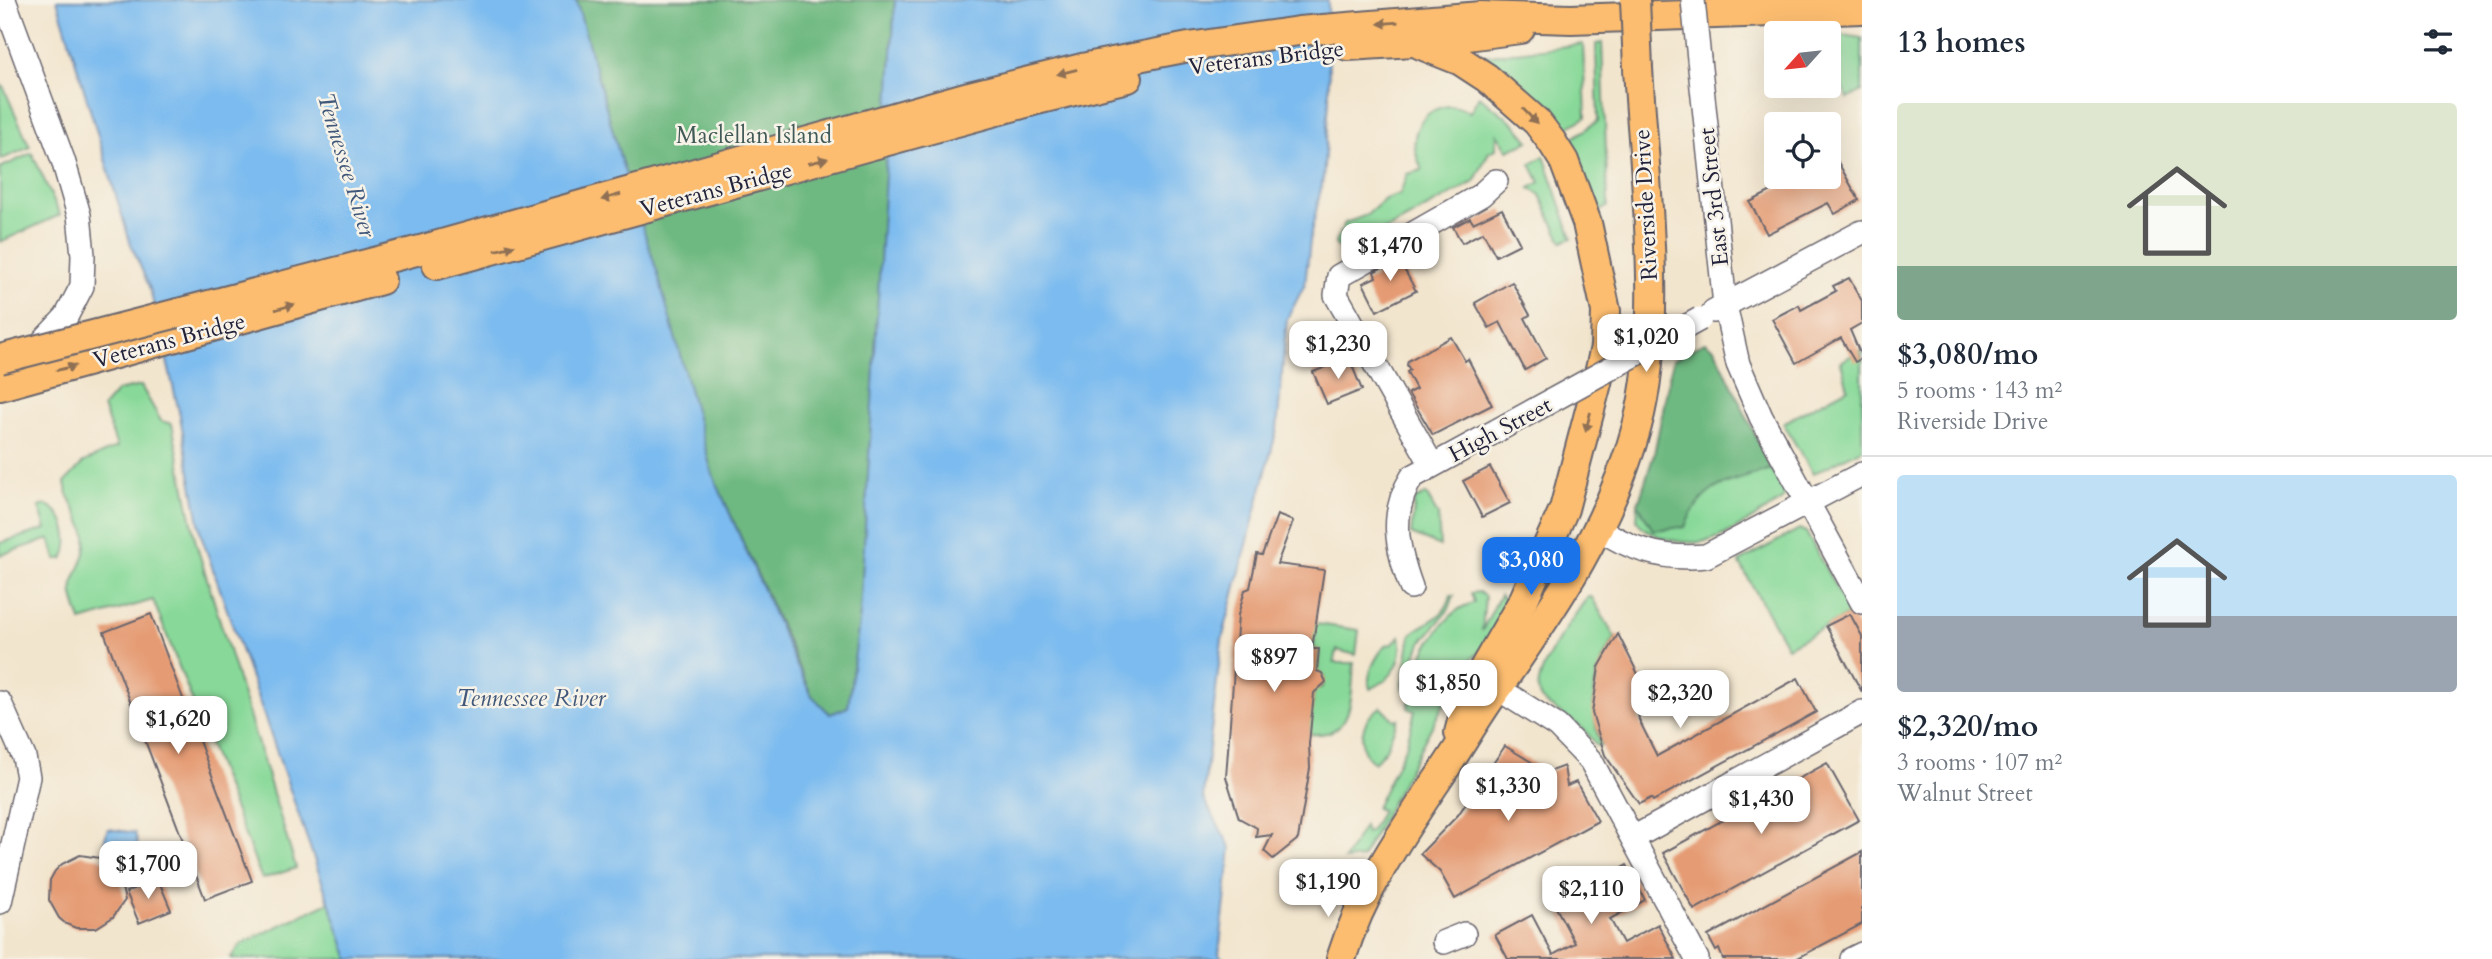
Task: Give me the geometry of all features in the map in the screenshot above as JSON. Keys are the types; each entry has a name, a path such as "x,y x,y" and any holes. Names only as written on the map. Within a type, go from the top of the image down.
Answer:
{"main road":[{"name":"Riverside Drive","path":"1341,959 1364,897 1393,845 1548,615 1600,529 1638,424 1648,366 1650,284 1635,0"},
{"path":"1481,26 1804,6 1862,9"},
{"name":"Veterans Bridge","path":"0,386 1103,83 1244,57 1412,42 1481,26"},
{"name":"Veterans Bridge","path":"0,359 424,249 968,96 1082,68 1189,47 1299,31 1481,26"},
{"path":"1412,42 1442,52 1478,72 1537,122 1564,161 1587,223 1606,311 1605,335 1589,419 1564,509 1546,556 1524,599 1469,694 1453,757"}],"street":[{"path":"0,374 29,356 66,317 82,286 83,255 79,215 62,160 4,0"},
{"name":"East 3rd Street","path":"1693,0 1725,305 1738,364 1761,417 1862,602"},
{"path":"1432,465 1345,314 1336,295 1339,276 1480,195 1496,181"},
{"name":"High Street","path":"1411,587 1398,550 1397,513 1401,494 1412,477 1862,232"},
{"path":"1600,529 1614,539 1647,552 1682,557 1706,555 1862,474"},
{"path":"1497,688 1557,726 1581,749 1599,774 1697,959"},
{"path":"0,703 24,757 27,778 0,902"},
{"path":"1633,838 1862,712"},
{"path":"0,811 23,802"},
{"path":"1852,959 1862,954"}],"green space":[{"name":"Maclellan Island","path":"576,0 895,0 860,615 848,707 830,714 812,696 712,473 657,272 622,164"},
{"path":"1841,35 1862,38 1862,91 1848,99 1841,85"},
{"path":"1602,43 1608,206 1597,213 1566,143 1598,121 1596,44"},
{"path":"1583,44 1586,117 1559,133 1482,59 1483,56"},
{"path":"3,86 30,147 0,160 0,87"},
{"path":"1479,96 1514,123 1529,141 1508,150 1497,134 1496,149 1489,152 1474,182 1344,253 1335,244 1345,223 1367,215 1385,199 1400,194 1407,174 1422,170 1416,154 1415,137 1423,120 1436,109 1444,107 1453,106 1470,112"},
{"path":"32,153 60,215 0,242 0,168"},
{"path":"1544,156 1572,238 1562,242 1540,195 1530,188 1540,182 1531,164"},
{"path":"1705,342 1715,349 1771,469 1719,486 1700,501 1685,527 1653,530 1638,504 1654,454 1673,360"},
{"path":"1862,349 1862,449 1813,474 1783,423 1848,388 1841,362"},
{"path":"141,386 161,421 172,424 196,543 296,868 262,879 153,600 81,621 73,597 72,588 84,556 86,537 65,482 84,462 117,447 103,407 117,391"},
{"path":"1771,469 1785,495 1781,501 1723,536 1705,541 1683,542 1652,533 1637,521 1638,504 1653,530 1693,507 1711,488"},
{"path":"1426,494 1438,515 1440,546 1411,534 1415,499"},
{"path":"46,505 58,514 65,528 67,544 63,559 56,559 50,539 0,555 0,543 46,529 39,507"},
{"path":"1799,529 1806,532 1850,614 1787,647 1739,562"},
{"path":"1479,592 1485,597 1482,631 1500,595 1509,605 1482,649 1464,666 1454,689 1413,690 1417,668 1428,645 1451,616 1474,602 1471,593"},
{"path":"1451,595 1454,595 1449,609 1421,643 1402,690 1411,634 1440,614"},
{"path":"1588,596 1591,596 1615,638 1601,664 1594,690 1594,717 1601,746 1597,746 1578,725 1543,701 1538,692 1539,680 1553,649"},
{"path":"1288,614 1317,624 1359,630 1356,655 1337,650 1334,663 1354,663 1348,712 1343,722 1335,729 1324,733 1309,734 1314,690 1323,687 1325,677 1317,671 1319,650 1312,649 1313,640"},
{"path":"1400,636 1401,653 1396,668 1385,680 1370,689 1369,677 1376,659 1387,644 1391,645"},
{"path":"1447,698 1362,858 1344,860 1364,826 1366,833 1371,830 1382,811 1376,808 1406,746 1415,711 1408,708 1410,699"},
{"path":"1381,707 1394,720 1398,719 1386,749 1374,763 1364,749 1362,734 1369,719"},
{"path":"329,902 349,959 230,959 241,944"}],"water":[{"name":"Tennessee River","path":"57,0 576,0 622,164 657,271 712,473 794,660 812,696 830,714 848,707 860,615 895,0 1328,0 1329,101 1323,180 1311,233 1305,284 1287,319 1277,429 1222,640 1203,798 1231,848 1219,954 1223,959 349,959 201,535 180,416 150,289 130,242"},
{"path":"108,829 135,833 141,858 128,862 122,853 104,842"}],"building":[{"path":"1841,168 1859,200 1835,214 1828,203 1767,234 1750,202 1775,189 1841,189"},
{"path":"1502,209 1520,244 1496,256 1483,232 1462,243 1453,227 1470,218 1473,223"},
{"path":"1409,252 1413,261 1403,267 1416,291 1377,311 1363,283 1376,277 1374,272"},
{"path":"1849,278 1862,301 1862,323 1850,330 1862,358 1855,362 1841,338 1796,363 1772,319 1799,305 1801,310 1836,291 1833,286"},
{"path":"1512,282 1530,315 1525,318 1546,358 1525,370 1500,322 1489,328 1475,303"},
{"path":"1451,337 1465,361 1468,359 1492,405 1433,435 1408,393 1416,389 1407,372 1410,370 1407,365 1408,361"},
{"path":"1349,358 1362,390 1327,404 1313,372"},
{"path":"1490,467 1510,503 1482,517 1463,481"},
{"path":"1277,515 1293,521 1277,564 1324,570 1312,649 1319,649 1317,671 1322,673 1326,682 1314,693 1309,744 1310,768 1298,839 1273,859 1264,851 1272,835 1256,837 1257,828 1239,818 1226,777 1238,615 1245,590 1250,588 1257,554 1262,555"},
{"path":"151,614 252,881 205,899 104,632"},
{"path":"1850,614 1862,636 1862,692 1826,626"},
{"path":"1618,634 1642,682 1637,705 1639,720 1657,756 1798,678 1816,712 1653,801 1651,798 1639,804 1605,755 1592,713 1599,667"},
{"path":"1505,746 1548,772 1564,766 1567,786 1576,782 1598,821 1455,899 1440,872 1420,854 1458,815"},
{"path":"1827,763 1859,820 1694,910 1663,853"},
{"path":"1862,852 1862,924 1796,959 1723,959 1719,949 1716,951 1708,936"},
{"path":"80,855 100,858 108,863 120,880 125,900 113,917 96,928 76,928 66,924 59,918 49,900 50,880 55,871 62,864"},
{"path":"1627,865 1645,900 1610,919 1623,943 1658,924 1676,959 1508,959 1495,935 1532,915 1553,955 1575,943 1554,904"},
{"path":"158,879 171,910 139,923 126,892"}]}
